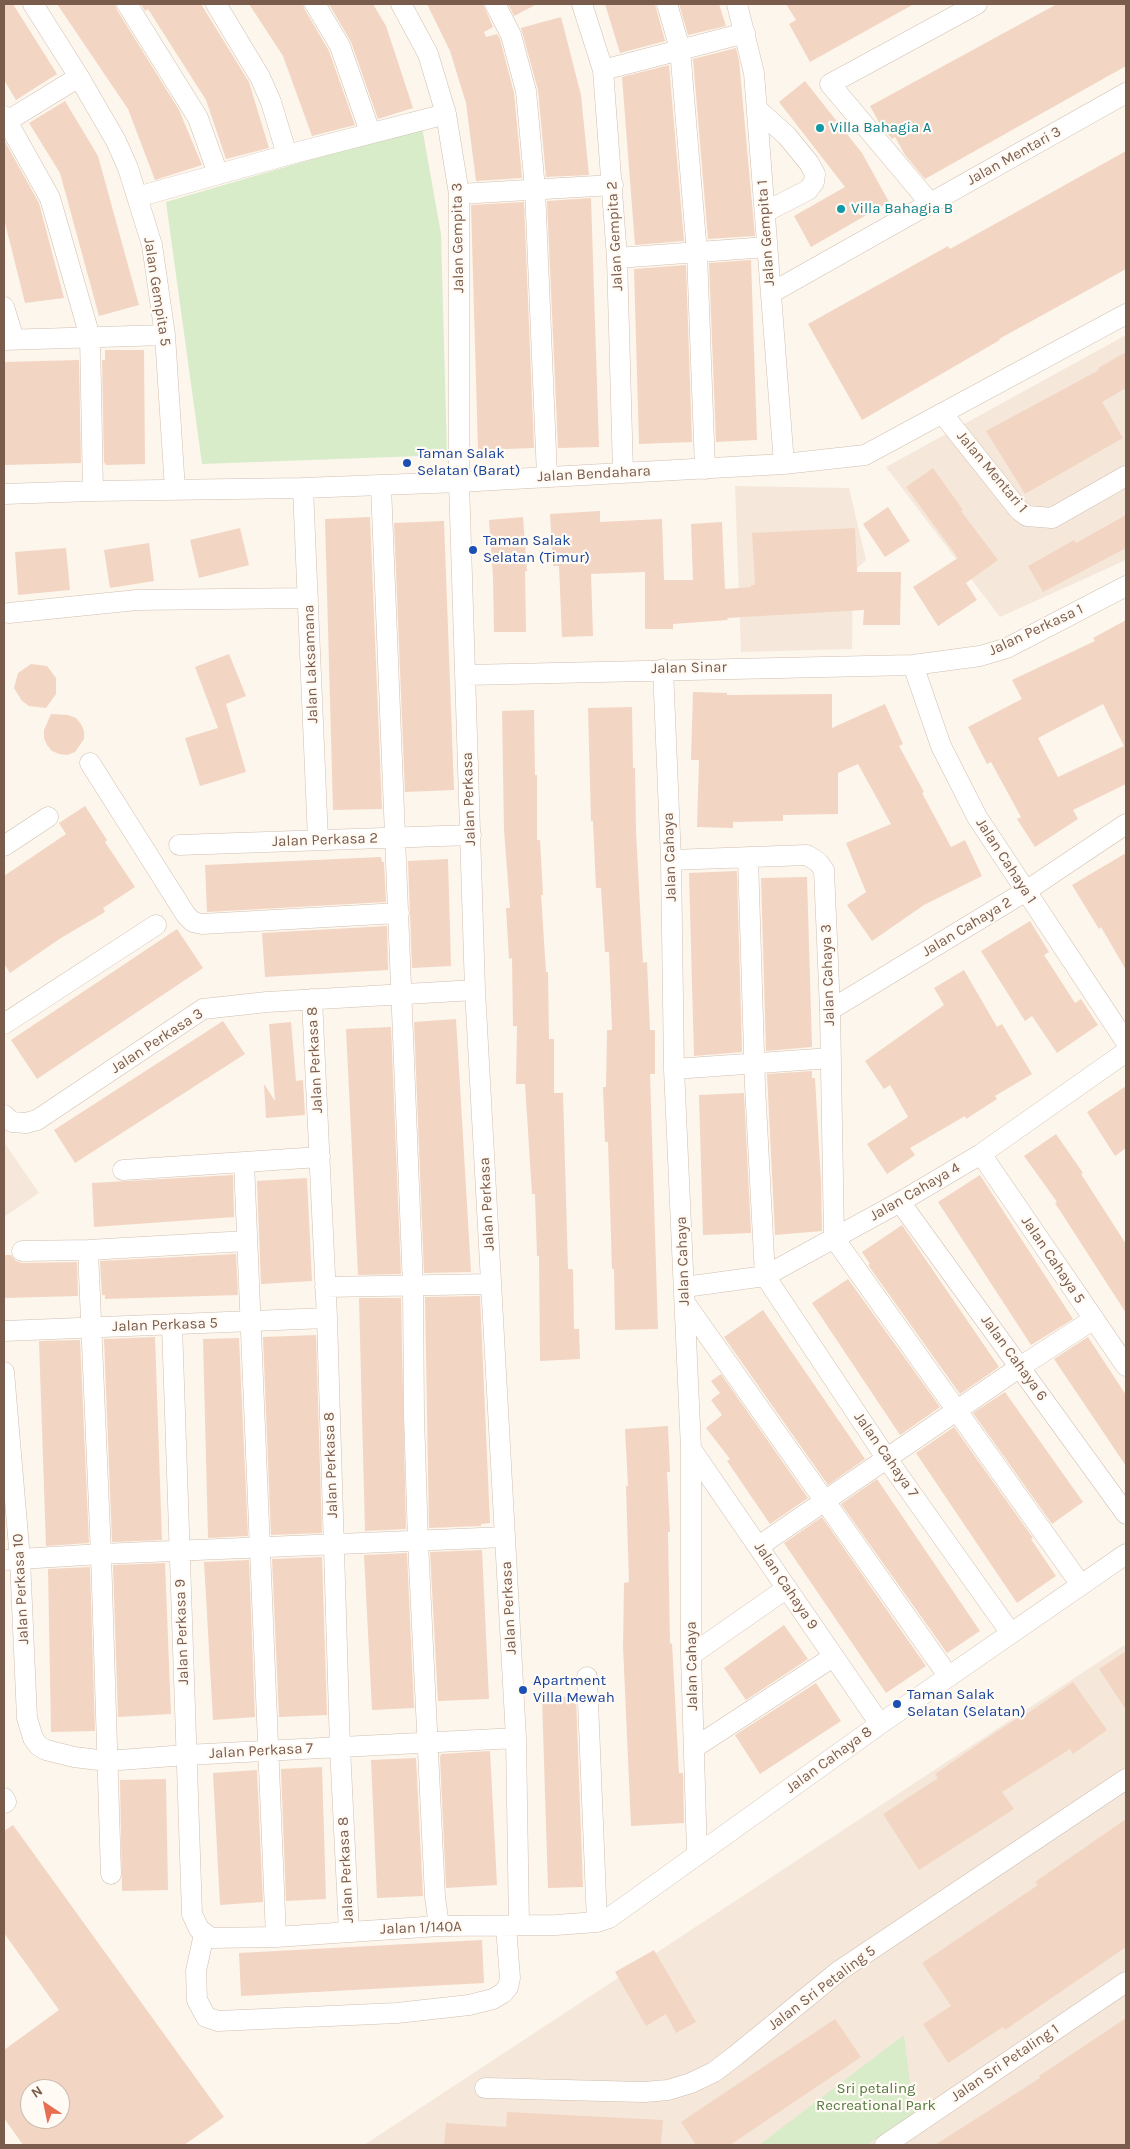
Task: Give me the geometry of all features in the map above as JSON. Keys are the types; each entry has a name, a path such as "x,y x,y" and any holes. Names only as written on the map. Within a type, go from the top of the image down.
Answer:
{"street":[{"name":"Jalan Gempita 5","path":"33,4 116,140 128,168 152,245 165,335 175,490"},
{"path":"127,4 198,118 218,174"},
{"path":"216,4 260,76 271,102 287,155"},
{"path":"315,4 340,46 370,132"},
{"name":"Jalan Gempita 3","path":"402,4 428,54 446,114 460,194 458,482"},
{"path":"495,4 511,35 526,91 535,190 547,476"},
{"name":"Jalan Gempita 2","path":"582,4 603,70 617,258 623,472"},
{"path":"668,4 680,49 697,253 705,469"},
{"name":"Jalan Gempita 1","path":"737,4 754,73 784,464"},
{"path":"930,203 830,84 977,4"},
{"path":"603,70 745,33"},
{"path":"79,77 5,120 50,198 90,337 93,491"},
{"name":"Jalan Mentari 3","path":"771,293 1126,93"},
{"path":"757,110 787,136 809,163 815,174 814,182 808,190 764,212"},
{"path":"137,197 370,132 446,114"},
{"path":"460,194 613,185"},
{"path":"617,258 767,246"},
{"path":"4,307 9,339 165,335"},
{"name":"Jalan Bendahara","path":"4,494 382,486 784,464 865,455 1126,314"},
{"name":"Jalan Mentari 1","path":"942,413 1019,510 1027,516 1052,518 1126,476"},
{"name":"Jalan Perkasa","path":"204,1934 196,1971 197,2000 206,2017 218,2022 397,2013 469,2005 493,1999 503,1993 508,1987 510,1978 513,1926 516,1738 475,990 466,675 458,482"},
{"path":"382,486 413,1286 414,1416 418,1542 435,1897 439,1926"},
{"name":"Jalan Laksamana","path":"303,488 318,840"},
{"name":"Jalan Perkasa 1","path":"912,665 980,656 1007,648 1126,586"},
{"path":"9,614 137,600 308,598"},
{"name":"Jalan Sinar","path":"466,675 663,669 912,665"},
{"name":"Jalan Cahaya 1","path":"912,665 941,746 977,817 1126,1042"},
{"name":"Jalan Cahaya","path":"663,669 671,860 674,1069 691,1449 691,1655 698,1854"},
{"path":"90,763 186,915 193,922 202,924 399,913"},
{"path":"4,846 48,817"},
{"name":"Jalan Cahaya 2","path":"830,1010 1026,891 1126,824"},
{"name":"Jalan Perkasa 2","path":"179,845 471,834"},
{"name":"Jalan Cahaya 3","path":"671,860 807,855 818,862 824,870 830,1010 834,1238"},
{"path":"748,857 765,1276"},
{"path":"4,1024 156,925"},
{"name":"Jalan Perkasa 3","path":"4,1115 12,1122 26,1123 37,1120 203,1009 312,999 475,990"},
{"name":"Jalan Perkasa 8","path":"312,999 325,1287 340,1748 349,1931"},
{"name":"Jalan Cahaya 4","path":"685,1295 765,1276 900,1202 980,1154 1126,1052"},
{"path":"674,1069 831,1058"},
{"name":"Jalan Cahaya 5","path":"980,1154 1126,1366"},
{"path":"123,1170 320,1157"},
{"path":"244,1162 276,1937"},
{"name":"Jalan Cahaya 6","path":"900,1202 1126,1514"},
{"path":"834,1238 1081,1585"},
{"path":"22,1251 88,1250 247,1241"},
{"path":"88,1250 112,1874"},
{"name":"Jalan Cahaya 7","path":"765,1276 887,1459 1010,1632"},
{"path":"325,1287 491,1284"},
{"path":"685,1295 825,1501 949,1677"},
{"name":"Jalan Perkasa 5","path":"4,1331 326,1318"},
{"path":"759,1546 1020,1367 1094,1319"},
{"name":"Jalan Perkasa 9","path":"172,1325 192,1914 195,1923 204,1934"},
{"name":"Jalan Perkasa 10","path":"4,1372 12,1560 28,1718"},
{"name":"Jalan Cahaya 9","path":"691,1449 880,1724"},
{"path":"12,1560 333,1543 418,1542 505,1537"},
{"name":"Jalan Cahaya 8","path":"513,1926 596,1922 609,1918 1010,1632 1126,1554"},
{"path":"691,1655 787,1588"},
{"path":"694,1748 833,1657"},
{"path":"587,1677 596,1922"},
{"name":"Jalan Perkasa 7","path":"28,1718 33,1738 39,1746 46,1750 74,1757 107,1761 186,1755 516,1738"},
{"name":"Jalan Sri Petaling 5","path":"485,2088 644,2092 668,2090 692,2084 714,2072 839,1971 1126,1779"},
{"path":"4,1798 6,1802 4,1803"},
{"name":"Jalan 1/140A","path":"204,1934 211,1938 219,1939 439,1926 513,1926"},
{"name":"Jalan Sri Petaling 1","path":"885,2145 1126,1982"}],"shaded area":[{"path":"1126,335 1126,560 1000,617 886,467"},
{"path":"735,486 849,488 866,560 853,572 852,649 741,652"},
{"path":"4,1142 39,1193 4,1217"},
{"path":"1126,1644 1126,2145 364,2145"}],"green space":[{"path":"422,127 441,234 447,455 202,464 166,202"},
{"name":"Sri petaling Recreational Park","path":"904,2035 914,2113 867,2145 759,2145"}],"building":[{"path":"4,4 13,4 57,74 16,100 4,80"},
{"path":"57,4 115,4 179,110 202,165 155,180 128,109"},
{"path":"141,4 201,4 249,82 269,148 226,159 206,100 148,9 145,11"},
{"path":"249,4 303,4 329,51 355,125 312,136 283,56"},
{"path":"329,4 373,4 386,26 413,108 378,119 351,42"},
{"path":"427,4 483,4 493,27 484,32 486,37 497,34 500,39 514,93 522,178 476,181 466,103 450,51"},
{"path":"508,4 537,4 514,16"},
{"path":"605,4 655,4 665,41 620,53"},
{"path":"679,4 719,4 726,26 688,35"},
{"path":"786,4 914,4 810,62 789,24 796,20"},
{"path":"1057,4 1126,4 1126,66 925,179 905,155 895,137 892,139 881,126 870,106"},
{"path":"561,17 581,95 589,175 546,177 538,90 521,28"},
{"path":"736,48 739,60 755,236 708,239 693,59"},
{"path":"669,65 684,241 635,245 622,77"},
{"path":"805,81 862,153 889,202 811,247 794,216 845,187 779,102"},
{"path":"65,101 98,156 139,305 99,316 60,173 29,123"},
{"path":"4,140 39,203 64,298 25,303 4,219"},
{"path":"1126,151 1126,269 999,339 862,420 808,324 948,246 950,249"},
{"path":"591,198 599,447 558,448 547,201"},
{"path":"524,202 534,448 478,450 471,205"},
{"path":"751,260 757,440 716,442 709,263"},
{"path":"686,265 692,442 639,444 634,269"},
{"path":"105,350 144,350 145,464 106,465 104,462 102,360 105,360"},
{"path":"1126,352 1126,388 1102,402 1123,438 1025,494 986,431 1099,370 1098,368"},
{"path":"79,360 81,463 4,465 4,362"},
{"path":"933,468 963,510 961,511 998,560 966,583 977,600 938,626 913,587 958,558 906,487"},
{"path":"888,507 910,541 885,557 863,524"},
{"path":"600,511 600,522 662,519 664,580 693,580 691,524 722,522 725,589 755,585 752,533 855,528 857,572 901,572 900,625 863,625 864,610 727,618 728,620 673,624 673,629 645,629 645,572 591,574 593,636 562,637 559,566 553,566 550,514"},
{"path":"1126,515 1126,548 1043,592 1028,566 1074,540 1076,543"},
{"path":"370,517 382,809 333,810 325,519"},
{"path":"523,517 527,571 525,571 526,632 494,632 489,520"},
{"path":"444,521 454,790 405,792 394,523"},
{"path":"240,528 249,565 199,578 190,540"},
{"path":"149,543 154,581 110,588 104,550"},
{"path":"66,548 70,590 18,595 15,552"},
{"path":"1126,620 1126,784 1073,810 1078,819 1035,847 1017,819 1021,817 991,762 987,764 968,727 1022,699 1012,680 1095,641 1093,638","holes":["1103,704 1124,746 1058,777 1038,738"]},
{"path":"229,654 246,696 226,704 246,772 200,786 185,738 218,728 195,667"},
{"path":"31,664 47,666 56,678 56,694 46,708 29,706 22,701 14,688 18,673"},
{"path":"693,692 727,693 727,695 832,694 832,728 885,704 903,744 899,746 951,847 965,840 982,876 924,905 872,941 847,905 866,892 846,843 891,824 858,764 838,773 838,814 783,815 783,821 733,822 733,828 697,827 699,760 691,760"},
{"path":"632,707 633,768 635,768 636,832 643,963 647,962 650,1030 655,1030 655,1074 650,1074 658,1329 615,1330 608,1142 605,1142 603,1087 606,1087 607,1030 612,1030 609,952 605,952 601,888 596,888 593,821 591,821 588,708"},
{"path":"534,710 537,840 540,840 543,895 541,895 546,972 548,972 549,1039 554,1039 554,1093 563,1093 568,1269 573,1269 574,1329 579,1329 580,1359 540,1361 539,1256 537,1256 535,1194 532,1194 525,1084 516,1084 517,1026 513,1026 512,958 509,959 506,908 510,908 504,830 502,711"},
{"path":"51,714 68,715 76,718 81,724 84,731 84,739 75,752 67,755 59,754 52,751 47,745 44,738 44,730"},
{"path":"85,806 107,840 105,842 135,887 103,908 105,912 61,938 10,973 4,964 4,876 66,834 59,823"},
{"path":"1126,853 1126,970 1101,927 1099,929 1072,885"},
{"path":"381,857 382,862 384,862 386,902 207,912 205,865"},
{"path":"448,859 451,966 412,968 408,861"},
{"path":"737,871 742,1052 694,1056 689,873"},
{"path":"807,877 812,1047 766,1051 761,878"},
{"path":"1030,921 1049,952 1044,955 1075,1003 1081,999 1098,1025 1057,1053 1032,1016 1025,1021 981,951"},
{"path":"387,926 388,970 265,977 262,933"},
{"path":"177,929 203,968 37,1079 11,1040"},
{"path":"964,970 997,1027 1002,1024 1032,1074 995,1096 997,1099 966,1119 965,1116 910,1148 915,1155 887,1174 867,1144 908,1117 890,1085 884,1089 865,1061 944,1005 934,988"},
{"path":"456,1019 471,1272 424,1273 414,1022"},
{"path":"223,1021 245,1054 75,1163 54,1130"},
{"path":"291,1022 296,1081 303,1080 305,1115 266,1118 264,1084 275,1101 269,1024"},
{"path":"391,1027 401,1274 358,1275 346,1029"},
{"path":"812,1071 812,1078 815,1078 822,1231 775,1235 767,1074"},
{"path":"1126,1086 1126,1148 1115,1156 1087,1112"},
{"path":"744,1093 751,1233 703,1235 699,1095"},
{"path":"1056,1134 1083,1173 1081,1174 1126,1244 1126,1313 1055,1203 1057,1202 1024,1156"},
{"path":"233,1175 234,1217 94,1227 92,1183"},
{"path":"980,1175 1073,1319 1031,1345 938,1202"},
{"path":"307,1178 312,1281 261,1284 257,1181"},
{"path":"902,1225 999,1367 960,1394 868,1265 870,1264 862,1252"},
{"path":"236,1254 238,1295 105,1299 105,1295 102,1295 100,1261"},
{"path":"4,1255 11,1255 16,1261 22,1263 77,1262 78,1296 4,1298"},
{"path":"848,1279 940,1407 900,1435 812,1303"},
{"path":"480,1296 490,1523 481,1524 481,1526 429,1528 425,1297"},
{"path":"359,1298 401,1298 406,1529 365,1531"},
{"path":"763,1310 865,1459 828,1485 724,1337"},
{"path":"316,1335 322,1533 271,1535 263,1337"},
{"path":"155,1337 162,1540 112,1542 104,1339"},
{"path":"1088,1337 1126,1395 1126,1466 1054,1359"},
{"path":"239,1338 248,1536 208,1538 203,1339"},
{"path":"80,1340 89,1543 46,1546 39,1341"},
{"path":"721,1374 808,1498 770,1524 727,1461 730,1459 706,1428 722,1415 711,1400 720,1393 711,1381"},
{"path":"1005,1392 1083,1502 1052,1524 973,1413"},
{"path":"668,1426 670,1472 667,1472 670,1532 668,1532 670,1644 672,1643 679,1773 683,1773 684,1823 631,1826 623,1646 624,1583 629,1582 626,1486 628,1486 625,1429"},
{"path":"954,1427 1033,1538 1031,1539 1056,1576 1017,1603 916,1453"},
{"path":"877,1479 980,1631 947,1653 841,1504"},
{"path":"822,1517 926,1666 886,1693 784,1543"},
{"path":"482,1550 489,1699 438,1701 430,1552"},
{"path":"407,1553 414,1708 372,1710 364,1555"},
{"path":"322,1557 327,1715 279,1717 272,1559"},
{"path":"249,1560 255,1717 213,1720 204,1562"},
{"path":"165,1563 171,1714 118,1717 113,1565"},
{"path":"90,1567 95,1731 51,1732 48,1569"},
{"path":"784,1625 808,1659 746,1700 724,1668"},
{"path":"1126,1651 1126,1710 1099,1669"},
{"path":"1073,1682 1107,1730 1073,1754 1070,1749 1002,1792 1014,1809 919,1870 883,1814 938,1778 935,1774"},
{"path":"816,1683 841,1721 760,1774 735,1735"},
{"path":"576,1696 583,1887 548,1888 542,1698"},
{"path":"490,1751 497,1885 446,1888 440,1757 441,1754"},
{"path":"416,1758 423,1896 377,1898 371,1760"},
{"path":"322,1767 326,1899 286,1901 281,1769"},
{"path":"257,1770 263,1902 220,1905 213,1773"},
{"path":"166,1779 168,1890 122,1891 120,1780"},
{"path":"1126,1819 1126,1947 1005,2030 1003,2027 948,2063 923,2024 951,2006 922,1963 1038,1885 1035,1882"},
{"path":"13,1825 224,2117 184,2145 23,2145 4,2118 4,2050 59,2010 4,1933 4,1831"},
{"path":"482,1940 484,1983 241,1996 239,1953"},
{"path":"654,1950 696,2022 676,2033 666,2014 646,2026 615,1972"},
{"path":"1126,2018 1126,2145 935,2145 1040,2078 1039,2076"},
{"path":"835,2019 861,2057 730,2145 696,2145 681,2122"},
{"path":"507,2112 663,2120 661,2145 444,2145 446,2123 506,2127"}],"place":[{"name":"Villa Bahagia A","path":"820,128"},
{"name":"Villa Bahagia B","path":"841,209"},
{"name":"Taman Salak Selatan (Barat)","path":"407,463"},
{"name":"Taman Salak Selatan (Timur)","path":"473,550"},
{"name":"Apartment Villa Mewah","path":"523,1690"},
{"name":"Taman Salak Selatan (Selatan)","path":"897,1704"}]}
